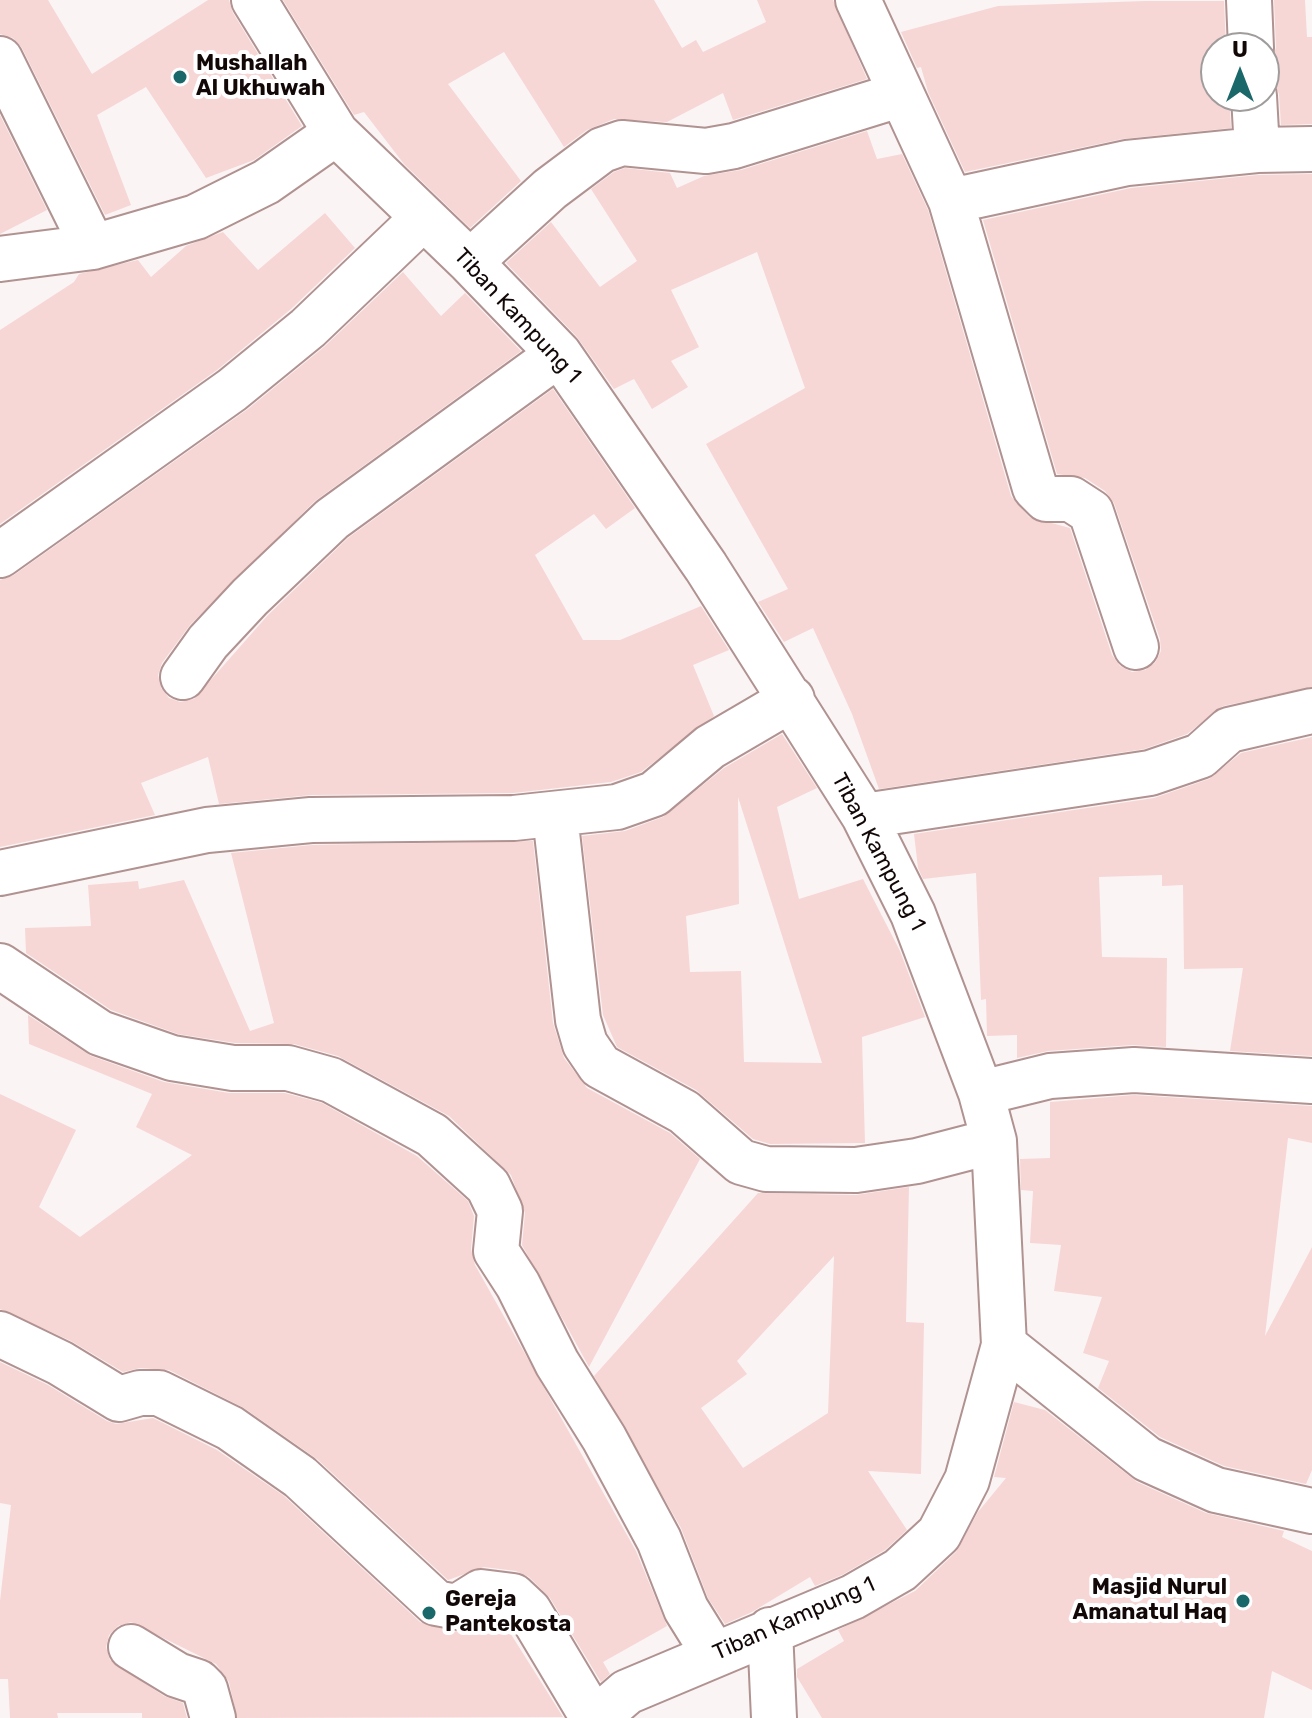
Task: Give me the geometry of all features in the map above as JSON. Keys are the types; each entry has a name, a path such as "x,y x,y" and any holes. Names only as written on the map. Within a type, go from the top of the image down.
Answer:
{"street":[{"name":"Tiban Kampung 1","path":"254,0 336,133 470,262 559,354 706,567 792,699 864,816 913,914 981,1093 994,1141 1004,1345 967,1480 939,1534 889,1577 853,1597 627,1692 595,1718"},
{"path":"858,0 899,95 951,201 1035,488 1046,499 1071,499 1091,512 1136,647"},
{"path":"1249,0 1250,32"},
{"path":"0,59 93,247"},
{"path":"470,262 550,189 602,150 622,143 706,151 734,146 899,95"},
{"path":"1255,112 1257,150"},
{"path":"0,259 93,247 196,217 266,182 336,133"},
{"path":"951,201 1127,163 1257,150 1312,149"},
{"path":"0,555 232,390 308,328 422,219"},
{"path":"183,677 208,642 250,597 332,519 559,354"},
{"path":"0,873 207,830 311,820 555,815 617,807 654,794 710,747 792,699"},
{"path":"864,816 1150,773 1200,756 1229,730 1312,711"},
{"path":"555,815 578,1020 585,1044 600,1066 684,1112 741,1162 766,1169 856,1170 917,1161 994,1141"},
{"path":"0,966 100,1033 172,1058 233,1068 288,1068 331,1080 432,1135 480,1177 495,1197 500,1211 496,1251 518,1285 557,1363 611,1450 659,1540 686,1609 714,1654"},
{"path":"981,1093 1050,1076 1134,1070 1312,1081"},
{"path":"0,1334 60,1363 119,1399 140,1393 159,1393 230,1428 300,1477 436,1603 457,1607 481,1592 513,1596 529,1611 595,1718"},
{"path":"1004,1345 1147,1459 1216,1490 1312,1511"},
{"path":"770,1630 774,1718"},
{"path":"131,1647 177,1675 198,1682 205,1689 213,1718"}],"building":[{"path":"0,0 48,0 92,74 208,0 229,0 233,13 302,126 254,160 206,178 146,87 97,115 131,205 105,215 22,48 13,38 0,34"},
{"path":"283,0 654,0 682,48 696,40 703,52 766,22 757,0 833,0 867,79 733,120 723,93 667,122 614,119 587,130 564,147 504,52 448,84 521,181 470,228 404,164 364,112 354,115"},
{"path":"1274,0 1305,0 1307,37 1312,37 1312,124 1281,125 1280,32 1275,32"},
{"path":"1224,1 1225,32 1200,32 1200,112 1230,112 1231,128 1122,139 965,172 928,92 921,67 917,68 901,32 998,6"},
{"path":"0,115 47,210 0,234"},
{"path":"867,131 877,159 902,154 928,210 1011,496 1029,517 1070,528 1112,655 1120,666 1132,672 1145,670 1155,663 1161,651 1160,639 1114,503 1105,491 1085,478 1057,474 983,220 1131,188 1258,175 1312,174 1312,687 1223,706 1187,734 1144,749 879,789 852,714 813,628 784,642 758,602 788,589 706,444 805,388 757,252 671,290 699,347 671,361 688,387 652,409 634,379 614,389 577,337 506,263 551,222 600,287 637,261 591,189 614,172 625,168 670,173 677,188 704,176 741,170"},
{"path":"325,213 355,248 291,309 217,370 0,524 0,330 74,282 79,274 138,260 151,277 186,246 223,232 258,270"},
{"path":"403,272 441,316 465,293 521,351 315,501 190,625 162,663 158,675 161,688 169,698 180,702 194,699 268,615 348,538 553,389 635,508 606,529 594,514 535,555 583,640 620,640 701,606 729,650 693,665 714,716 641,772 611,782 513,793 311,795 219,804 208,757 141,783 155,815 0,847 0,580 14,575 248,409 324,347"},
{"path":"782,734 817,788 777,807 799,899 863,879 900,951 925,1017 862,1037 865,1143 770,1144 753,1139 696,1090 617,1047 603,1015 582,836 625,831 663,817 724,768","holes":["738,797 822,1063 744,1062 741,971 690,972 686,916 739,904"]},
{"path":"1312,737 1312,1056 1230,1051 1243,968 1184,969 1183,885 1162,886 1162,875 1099,877 1102,957 1167,958 1166,1047 1132,1045 1048,1051 1017,1058 1017,1035 987,1036 986,999 981,1000 976,873 923,879 918,868 914,834 1154,798 1209,779 1241,753"},
{"path":"533,841 553,1023 564,1058 587,1088 670,1133 700,1159 589,1367 522,1245 525,1213 511,1175 449,1116 338,1056 294,1044 235,1043 178,1034 111,1010 26,953 25,928 91,926 88,885 138,881 139,889 184,880 250,1031 274,1023 231,853 312,845"},
{"path":"28,1015 91,1056 164,1082 229,1093 285,1093 322,1103 417,1156 468,1201 474,1216 471,1249 475,1265 636,1551 667,1626 603,1662 610,1674 601,1682 550,1598 529,1577 516,1571 484,1567 448,1580 317,1459 244,1408 169,1370 140,1368 123,1372 71,1341 0,1309 0,1094 76,1130 39,1207 80,1237 192,1155 136,1127 152,1094 29,1044"},
{"path":"1134,1095 1312,1106 1312,1143 1288,1138 1265,1336 1312,1247 1312,1470 1306,1484 1224,1466 1160,1437 1098,1388 1109,1361 1083,1353 1102,1297 1054,1291 1061,1245 1030,1243 1033,1191 1021,1190 1020,1159 1050,1158 1050,1102"},
{"path":"909,1187 906,1322 924,1323 921,1474 868,1471 907,1530 885,1550 842,1575 815,1586 810,1577 752,1612 725,1624 708,1598 681,1528 594,1376 758,1193 856,1195","holes":["834,1256 828,1413 743,1468 701,1408 747,1374 737,1361"]},
{"path":"0,1362 48,1385 107,1421 116,1424 153,1418 217,1450 284,1496 420,1622 453,1632 470,1628 487,1618 502,1620 563,1717 237,1718 229,1682 216,1664 131,1622 118,1626 109,1635 106,1647 110,1660 164,1696 183,1703 187,1718 142,1718 142,1713 57,1713 58,1718 10,1718 8,1679 0,1679 0,1601 11,1505 0,1503"},
{"path":"1014,1402 1045,1410 1137,1482 1206,1513 1284,1531 1282,1537 1312,1551 1312,1690 1272,1671 1264,1718 822,1718 797,1677 797,1669 844,1641 838,1630 915,1591 956,1552 978,1512 1006,1478 994,1477"}],"place":[{"name":"Mushallah Al Ukhuwah","path":"180,77"},
{"name":"Masjid Nurul Amanatul Haq","path":"1243,1601"},
{"name":"Gereja Pantekosta","path":"429,1613"}]}
